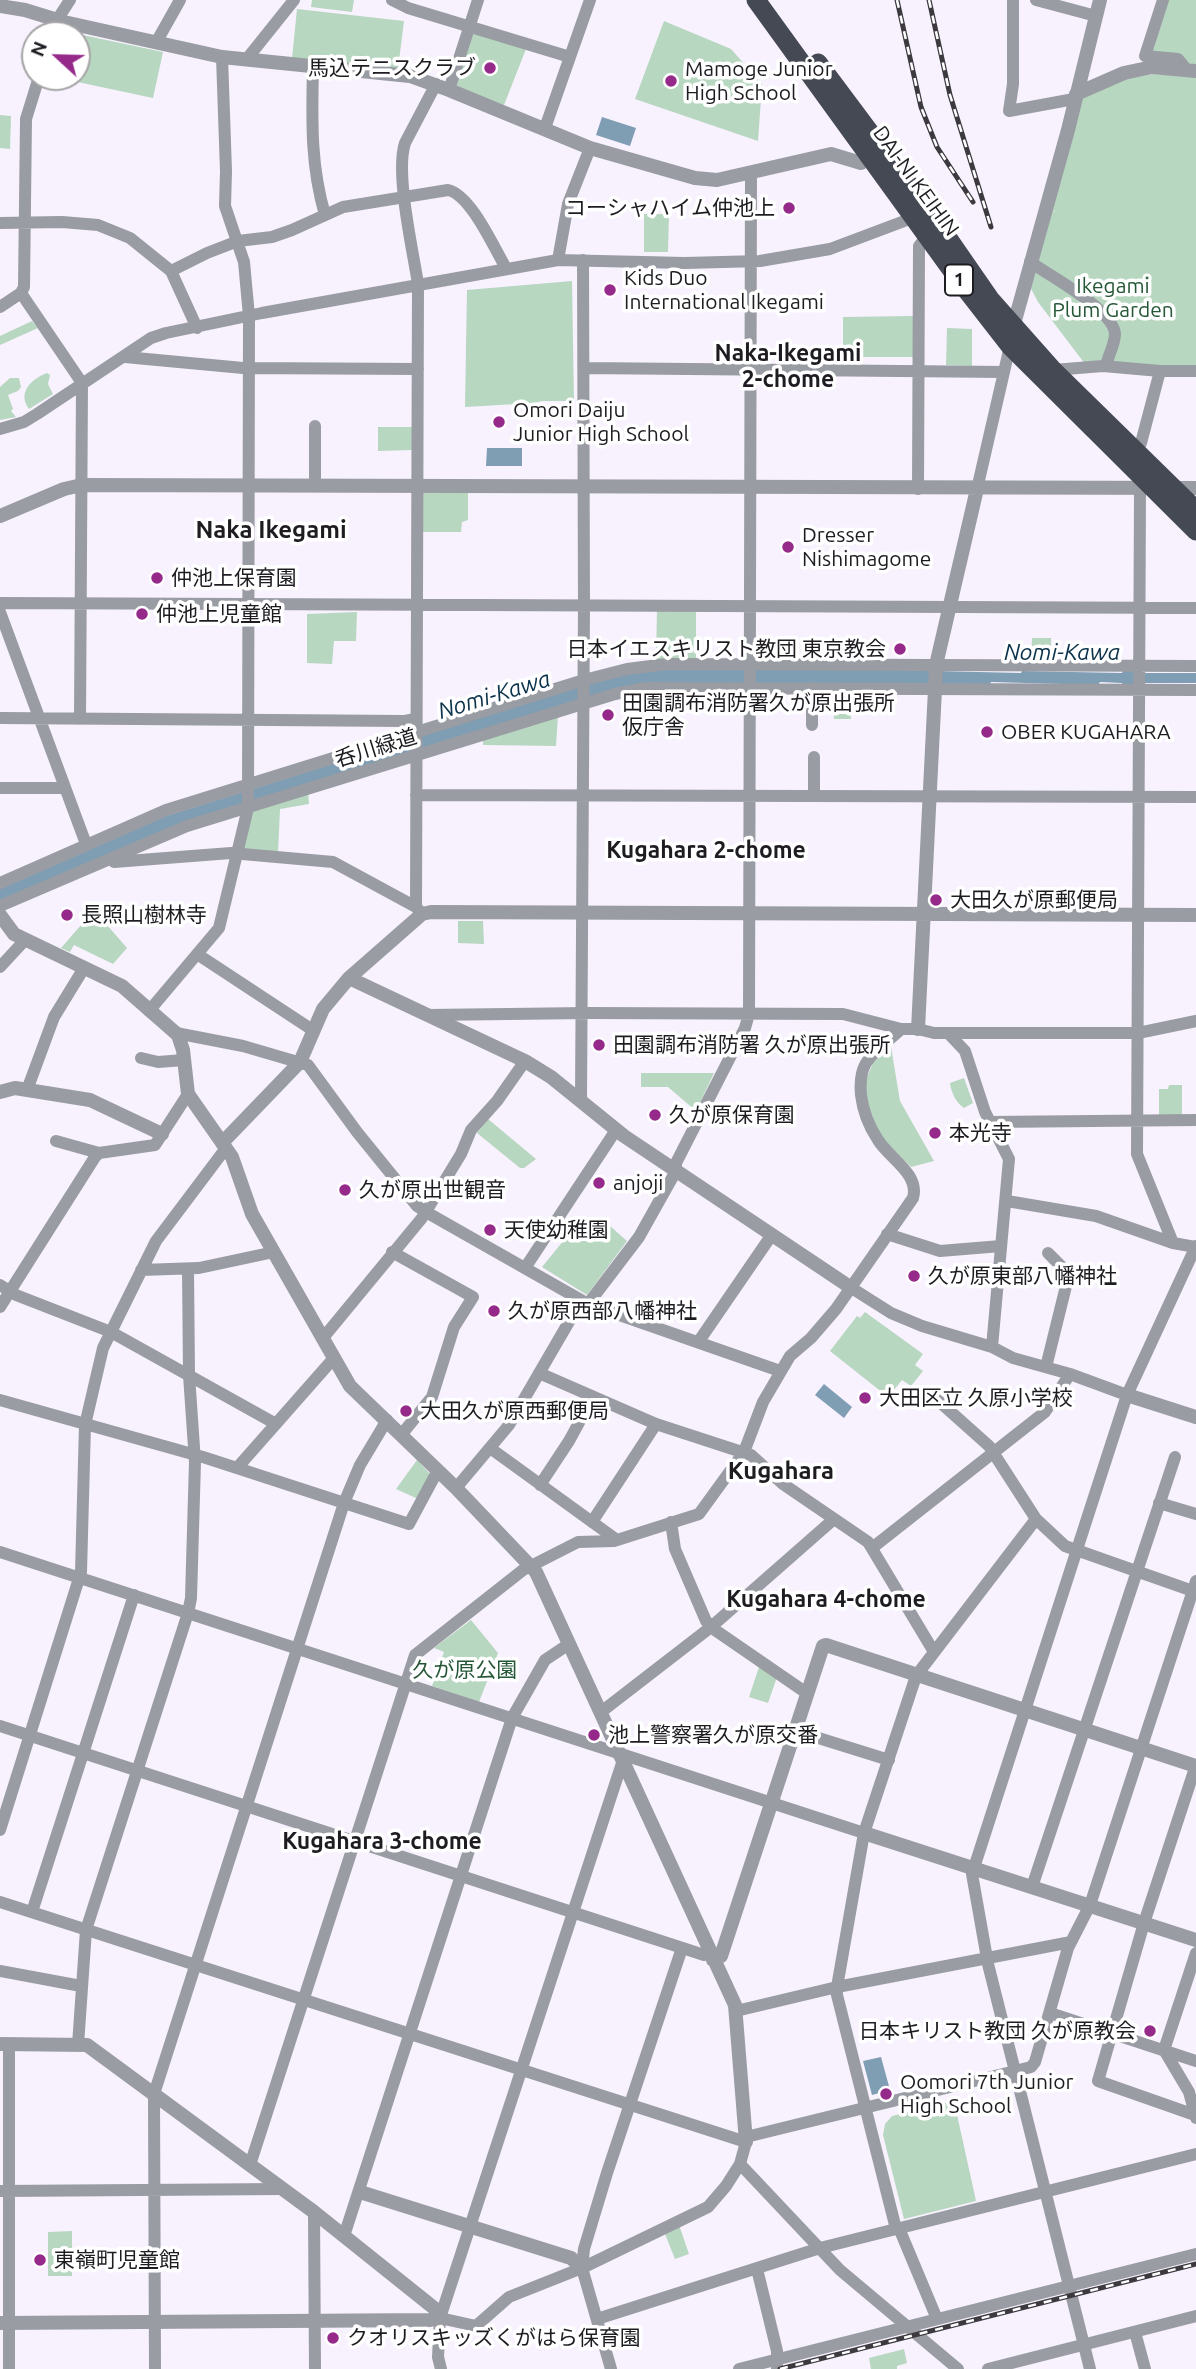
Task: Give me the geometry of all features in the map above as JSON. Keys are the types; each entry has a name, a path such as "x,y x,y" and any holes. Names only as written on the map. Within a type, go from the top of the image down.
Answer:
{"highway":[{"name":"DAI-NI KEIHIN","path":"756,0 1010,346 1147,489 1196,531"},
{"name":"DAI-NI KEIHIN","path":"772,0 928,210 990,299 1053,370 1196,510"}],"street":[{"path":"57,20 70,0"},
{"path":"157,41 180,0"},
{"path":"392,0 408,8 570,57"},
{"path":"0,1830 80,1578 85,1425 103,1348 156,1241 224,1146 300,1062 323,1009 349,978 419,911 415,728 418,284 404,198 403,146 442,87 478,0"},
{"path":"545,128 590,0"},
{"path":"1013,0 1013,84 1009,111 1075,97 1141,69 1152,67 1191,70"},
{"path":"1036,0 1096,16"},
{"path":"918,1029 936,667 1013,325 1100,0"},
{"path":"1163,0 1145,56 1178,59 1191,70"},
{"path":"246,60 289,1"},
{"path":"0,6 222,57 410,76 590,148 695,178 717,180 831,154 861,163 871,157"},
{"path":"149,1011 219,928 248,807 249,316 244,262 225,206 222,57"},
{"path":"313,65 312,155 316,185 325,215"},
{"path":"0,307 21,293 24,286 26,120 35,91"},
{"path":"558,260 568,204 590,148"},
{"path":"456,1488 509,1425 570,1320 588,1304 639,1237 676,1171 677,1163 745,1028 749,1014 753,262 751,172"},
{"path":"171,271 238,241 272,237 343,207 448,190 455,191 475,214 506,268"},
{"path":"0,429 24,422 151,338 249,316 558,260 753,262 830,249 915,218"},
{"path":"0,223 62,222 98,225 130,238 171,271 197,328"},
{"path":"918,489 919,246 928,236"},
{"path":"581,1100 583,260"},
{"path":"1030,262 1082,296 1110,321 1115,336 1106,366"},
{"path":"21,293 82,383 80,719"},
{"path":"125,357 249,368 418,369"},
{"path":"1053,370 1106,366 1196,371"},
{"path":"584,368 1004,372"},
{"path":"1134,449 1141,443 1160,371"},
{"path":"314,426 316,486"},
{"path":"0,516 64,489 82,485 584,487 751,492 1196,488"},
{"path":"1147,489 1138,668 1137,1156 1173,1242"},
{"path":"0,603 1196,608"},
{"path":"0,612 86,844"},
{"path":"0,883 166,810 249,785 415,728 627,669 667,664 1138,668 1196,666"},
{"name":"呑川緑道","path":"0,906 187,826 584,703 645,688 1196,690"},
{"path":"811,688 812,724"},
{"path":"0,718 405,721 415,728"},
{"path":"814,757 814,796"},
{"path":"0,788 65,788"},
{"path":"416,795 1196,797"},
{"path":"101,863 237,853 334,862 419,911 431,912 1196,915"},
{"path":"0,915 14,934 122,986 176,1033 181,1042 188,1094 236,1165 252,1214 350,1386 402,1434 532,1566 735,2005 746,2140 740,2164 708,2207 582,2268 509,2297 476,2326 440,2318 4,2323"},
{"path":"0,967 25,940"},
{"path":"197,954 314,1031"},
{"path":"27,1090 54,1017 84,968"},
{"path":"349,978 551,1076 616,1130 771,1236 891,1313 922,1326 992,1348 1013,1358 1070,1374 1196,1417"},
{"path":"427,1015 843,1014 901,1029 948,1032 1138,1033 1196,1021"},
{"path":"250,2165 415,1655 523,1570 578,1542 617,1540 699,1514 744,1452 763,1402 790,1356 811,1338 836,1309 913,1198 915,1188 910,1177 879,1143 864,1115 861,1079 868,1060 901,1029"},
{"path":"948,1032 965,1051 990,1122 1009,1159 992,1348"},
{"path":"176,1033 243,1046 308,1065 356,1132 426,1212 588,1304 780,1371"},
{"path":"141,1058 158,1062 184,1060"},
{"path":"323,1338 426,1212 461,1154 471,1130 497,1101 524,1061"},
{"path":"0,1092 12,1088 92,1100 162,1134"},
{"path":"56,1141 99,1153 155,1145 188,1094"},
{"path":"990,1122 1196,1120"},
{"path":"526,1268 616,1130"},
{"path":"0,1307 5,1288 99,1153"},
{"path":"1007,1201 1096,1216 1195,1251 1127,1395 972,1874 987,1958 1090,2369"},
{"path":"887,1234 940,1251 1001,1246"},
{"path":"699,1342 771,1236"},
{"path":"141,1270 188,1269 274,1252"},
{"path":"392,1252 473,1297 454,1327 432,1397 402,1434"},
{"path":"1046,1367 1069,1274 1048,1253"},
{"path":"78,2045 86,1930 188,1613 195,1456 188,1269"},
{"path":"5,1288 111,1332 276,1424"},
{"path":"237,1468 334,1358"},
{"path":"539,1373 656,1424 751,1455 783,1484 868,1542 934,1652"},
{"path":"872,1548 1045,1412 1070,1374"},
{"path":"0,1902 746,2140 1031,2067 1035,2062 1071,1942 1090,1905 1195,1588 1135,1572 1065,1546 1036,1519 989,1446 933,1396"},
{"path":"540,1485 593,1398"},
{"path":"0,1400 237,1468 409,1524 438,1470"},
{"path":"155,2369 153,2094 197,1965 344,1503 360,1465 387,1420"},
{"path":"592,1522 656,1424"},
{"path":"490,1448 617,1540"},
{"path":"1032,1886 1175,1457"},
{"path":"1159,1503 1196,1514"},
{"path":"601,1712 711,1627 834,1519"},
{"path":"937,2319 895,2225 837,1987 864,1833 916,1676 1036,1519"},
{"path":"671,1522 675,1549 706,1621 808,1694"},
{"path":"0,1552 621,1756 1196,1940"},
{"path":"32,1912 134,1595"},
{"path":"345,2236 512,1718 545,1660 569,1644"},
{"path":"0,1726 682,1948 704,1955 721,1956 823,1646 827,1645 1196,1766 1144,1923 1098,2081 1196,2117"},
{"path":"796,1731 889,1760"},
{"path":"441,2369 438,2357 440,2318 621,1756"},
{"path":"736,2011 837,1987 1071,1942"},
{"path":"611,2369 582,2268 584,2249 682,1948"},
{"path":"1196,1953 1164,2050 1189,2092 1196,2117"},
{"path":"0,1971 81,1986"},
{"path":"1050,2013 1196,2061"},
{"path":"9,2369 4,2323 4,2044 88,2045 345,2236 434,2308 440,2318"},
{"path":"597,2319 820,2248 1196,2154"},
{"path":"740,2164 840,2270 958,2369"},
{"path":"5,2190 282,2189"},
{"path":"360,2192 571,2258 582,2268"},
{"path":"314,2212 315,2369"},
{"path":"739,2369 777,2365 907,2327 1196,2253"},
{"path":"757,2269 778,2351 777,2365"},
{"path":"988,2369 1196,2316"},
{"path":"1135,2332 1144,2369"}],"green space":[{"name":"馬込テニスクラブ","path":"312,0 354,0 352,12 311,7"},
{"path":"1163,0 1196,0 1196,65 1157,54 1149,49"},
{"path":"297,9 404,21 398,69 292,58"},
{"path":"664,21 731,49 762,84 758,141 635,99"},
{"name":"馬込テニスクラブ","path":"472,33 526,49 504,105 456,88"},
{"path":"91,37 163,52 153,98 91,85"},
{"name":"Ikegami Plum Garden","path":"1154,74 1196,77 1196,369 1085,364 1038,302 1028,283 1050,210 1057,212 1050,209 1079,100 1129,78"},
{"path":"0,115 11,116 10,149 0,148"},
{"path":"644,214 669,214 668,252 644,252"},
{"path":"572,281 574,401 465,407 467,290"},
{"path":"913,316 914,357 843,357 843,317"},
{"path":"32,321 38,328 0,345 0,336"},
{"path":"947,328 972,329 972,366 946,365"},
{"path":"47,373 50,375 48,384 53,394 29,409 25,392 31,383"},
{"path":"10,378 19,378 21,387 8,395 13,409 11,411 16,417 0,420 0,387"},
{"path":"378,427 412,427 412,450 378,451"},
{"path":"468,492 468,520 462,522 461,532 421,532 421,493"},
{"path":"657,609 696,610 696,660 656,660"},
{"path":"357,612 356,641 334,641 332,664 307,663 307,614"},
{"path":"1032,638 1051,638 1051,661 1031,661"},
{"path":"833,695 850,695 851,719 834,719"},
{"path":"558,715 556,746 483,745 483,739"},
{"path":"308,791 309,804 280,809 278,853 243,850 253,807"},
{"path":"94,910 127,948 113,964 74,945 70,952 61,948"},
{"path":"458,921 483,921 484,944 458,943"},
{"path":"891,1047 900,1101 934,1161 911,1167 882,1138 869,1114 865,1082 873,1063"},
{"path":"641,1073 714,1073 696,1111 668,1087 641,1087"},
{"path":"964,1078 973,1103 964,1108 954,1097 950,1083"},
{"path":"1169,1085 1182,1085 1182,1115 1159,1115 1159,1089 1168,1089"},
{"path":"488,1119 536,1159 520,1168 477,1133"},
{"path":"601,1218 627,1241 587,1295 542,1267 577,1224 587,1231"},
{"path":"865,1312 923,1354 915,1365 923,1371 911,1386 902,1380 888,1397 830,1351 857,1316 860,1318"},
{"path":"417,1460 431,1475 418,1499 396,1489"},
{"name":"久が原公園","path":"471,1620 498,1653 479,1702 432,1686 444,1652 434,1648"},
{"path":"759,1667 777,1677 768,1703 749,1697"},
{"path":"954,2101 976,2201 904,2219 883,2135 885,2124 892,2116"},
{"path":"678,2222 689,2254 675,2259 663,2229"},
{"path":"72,2231 72,2276 48,2276 48,2232"},
{"path":"904,2349 907,2363 897,2366 897,2369 871,2369 869,2358"}],"water":[{"path":"602,117 636,128 630,146 596,135"},
{"path":"487,448 522,448 522,466 486,466"},
{"path":"811,668 1021,673 1196,673 1196,683 1142,683 1123,686 1122,683 1100,682 1098,685 991,682 990,685 647,685 248,806 0,904 0,889 166,816 630,671"},
{"path":"824,1384 852,1407 844,1418 815,1395"},
{"path":"881,2057 890,2090 872,2095 863,2061"}],"railway":[{"path":"897,0 921,107 937,147 973,202"},
{"path":"929,0 950,95 991,227"},
{"path":"780,2369 1196,2264"}],"place":[{"name":"馬込テニスクラブ","path":"490,68"},
{"name":"Mamoge Junior High School","path":"671,81"},
{"name":"コーシャハイム仲池上","path":"789,208"},
{"name":"Kids Duo International Ikegami","path":"610,290"},
{"name":"Omori Daiju Junior High School","path":"499,422"},
{"name":"Dresser Nishimagome","path":"788,547"},
{"name":"仲池上保育園","path":"157,578"},
{"name":"仲池上児童館","path":"142,614"},
{"name":"日本イエスキリスト教団 東京教会","path":"900,649"},
{"name":"田園調布消防署久が原出張所 仮庁舎","path":"608,715"},
{"name":"OBER KUGAHARA","path":"987,732"},
{"name":"大田久が原郵便局","path":"936,900"},
{"name":"長照山樹林寺","path":"67,915"},
{"name":"田園調布消防署 久が原出張所","path":"599,1045"},
{"name":"久が原保育園","path":"655,1115"},
{"name":"本光寺","path":"935,1133"},
{"name":"anjoji","path":"599,1183"},
{"name":"久が原出世観音","path":"345,1190"},
{"name":"天使幼稚園","path":"490,1230"},
{"name":"久が原東部八幡神社","path":"914,1276"},
{"name":"久が原西部八幡神社","path":"494,1311"},
{"name":"大田区立 久原小学校","path":"865,1398"},
{"name":"大田久が原西郵便局","path":"406,1411"},
{"name":"池上警察署久が原交番","path":"594,1735"},
{"name":"日本キリスト教団 久が原教会","path":"1150,2031"},
{"name":"Oomori 7th Junior High School","path":"886,2094"},
{"name":"東嶺町児童館","path":"40,2260"},
{"name":"クオリスキッズくがはら保育園","path":"333,2338"}],"district":[{"name":"Naka-Ikegami 2-chome","path":"788,366"},
{"name":"Naka Ikegami","path":"271,530"},
{"name":"Kugahara 2-chome","path":"706,850"},
{"name":"Kugahara","path":"781,1471"},
{"name":"Kugahara 4-chome","path":"826,1599"},
{"name":"Kugahara 3-chome","path":"382,1841"}],"water label":[{"name":"Nomi-Kawa","path":"1062,652"},
{"name":"Nomi-Kawa","path":"494,695"}]}
